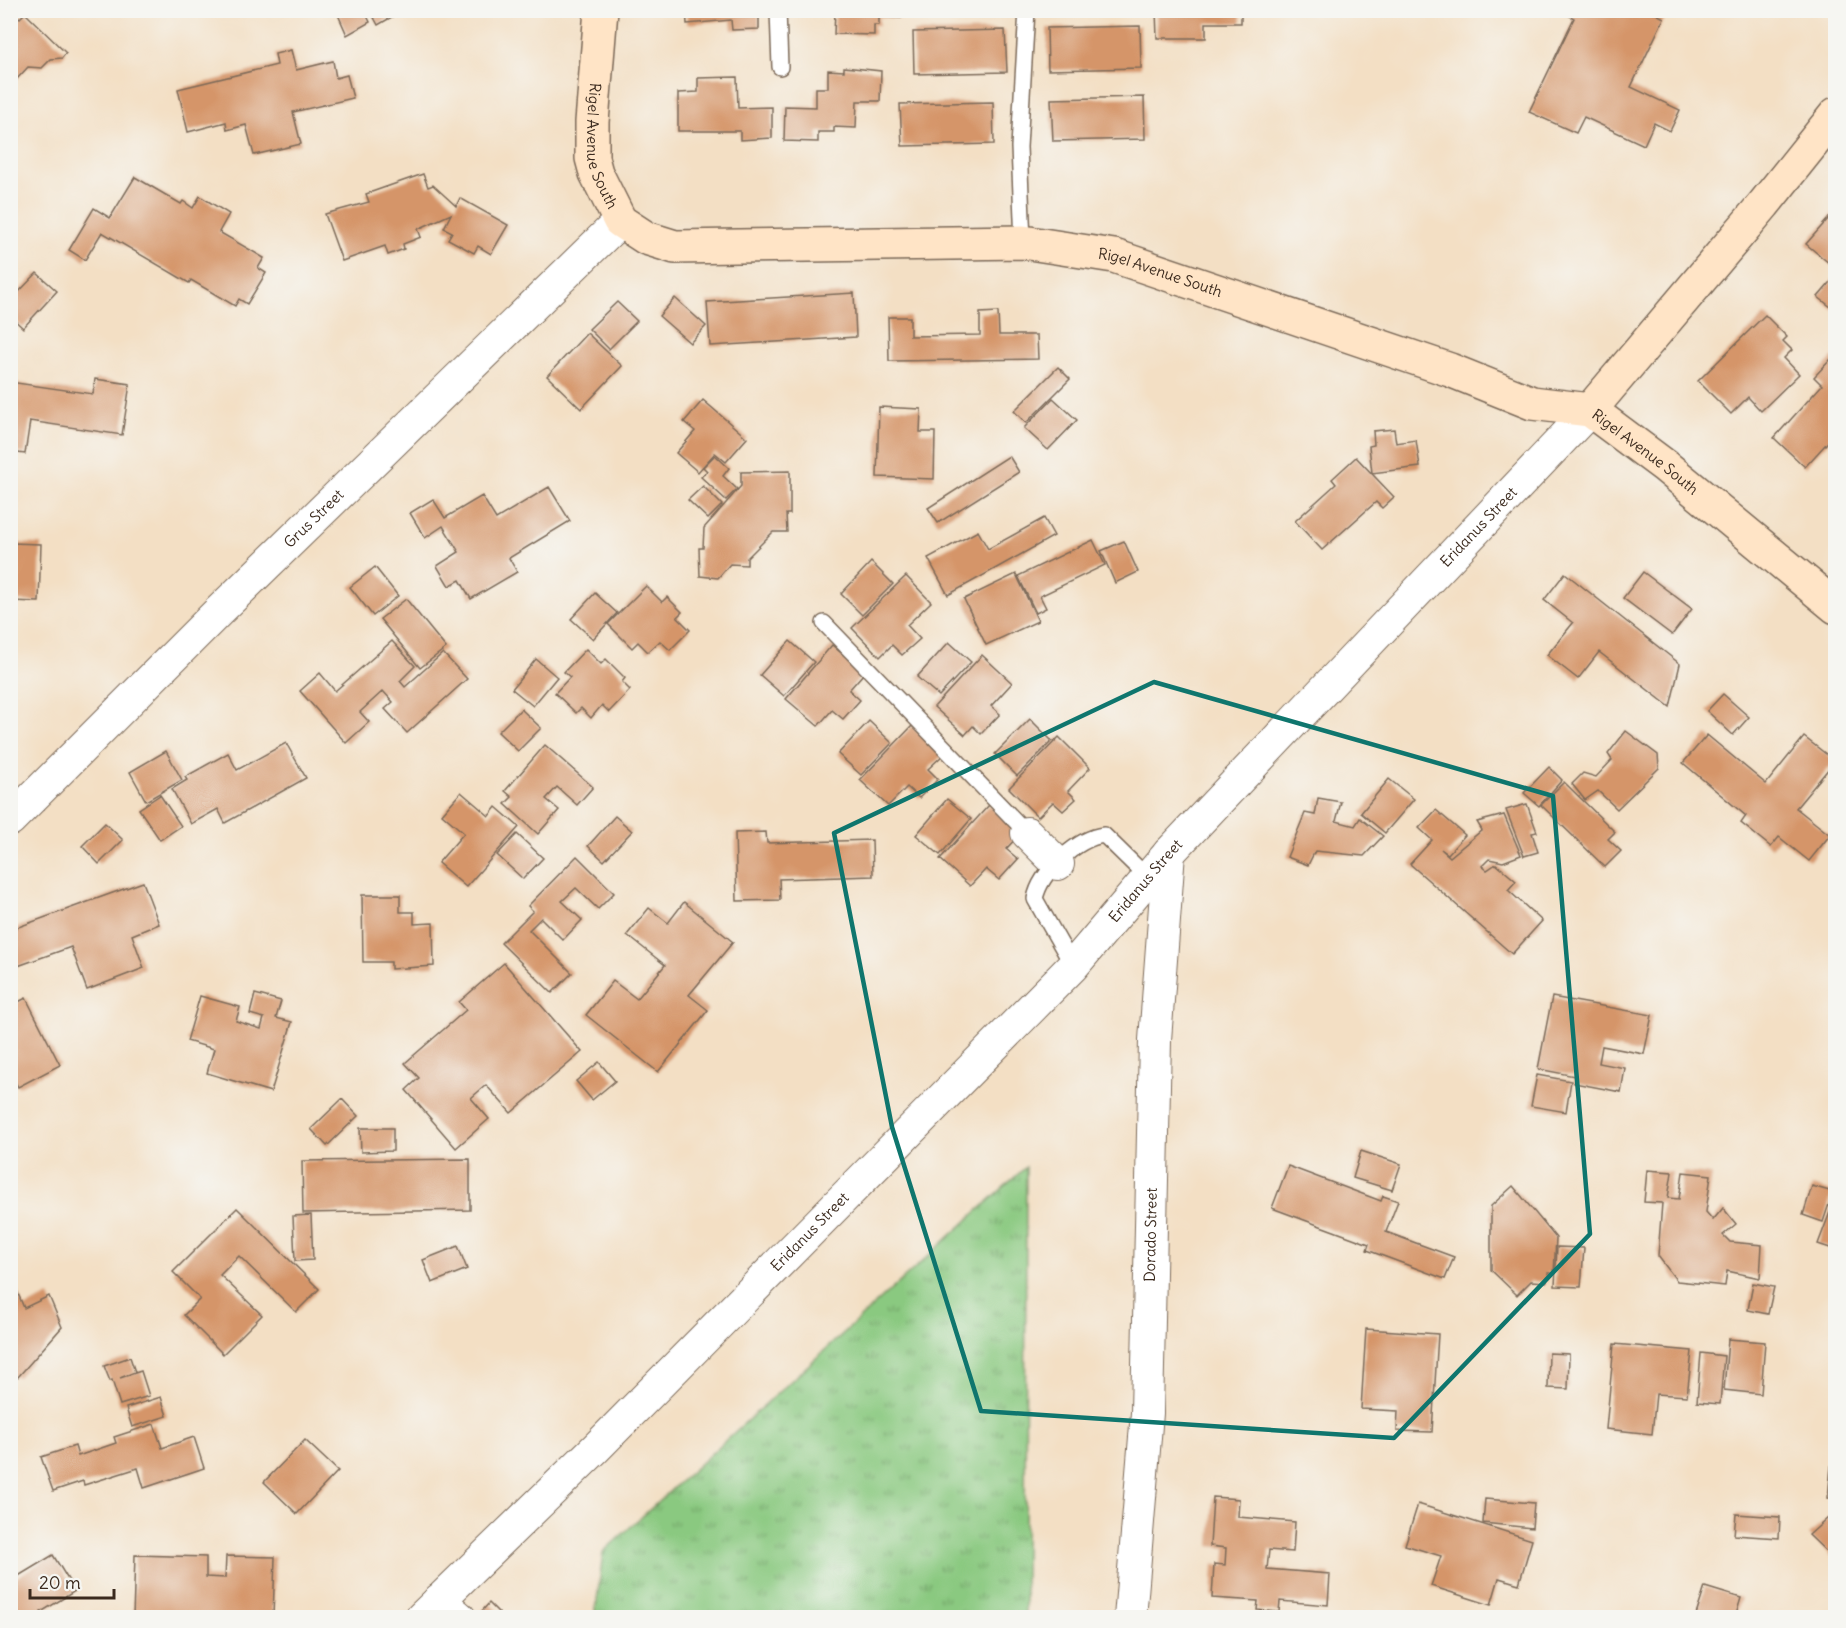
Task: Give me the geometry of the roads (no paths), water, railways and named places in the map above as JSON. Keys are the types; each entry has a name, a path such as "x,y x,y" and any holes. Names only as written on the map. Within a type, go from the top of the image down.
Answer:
{"main road":[{"name":"Rigel Avenue South","path":"601,10 592,122 592,158 599,180 620,221 646,238 675,247 1023,242 1114,256 1450,370 1532,403 1590,410 1665,466 1836,607"},
{"name":"Eridanus Street","path":"1590,410 1764,204 1836,114"}],"street":[{"name":"Grus Street","path":"10,820 219,611 620,221"},
{"name":"Eridanus Street","path":"440,1612 604,1441 1073,966 1169,853 1590,410"},
{"path":"1028,833 1058,864"},
{"name":"Dorado Street","path":"1130,1617 1147,1413 1155,1040 1169,853"}],"lane":[{"path":"778,10 780,67"},
{"path":"1023,242 1019,147 1027,10"},
{"path":"824,623 1028,833"},
{"path":"1073,966 1035,899 1037,888 1058,864 1087,840 1104,835 1149,879"}]}
